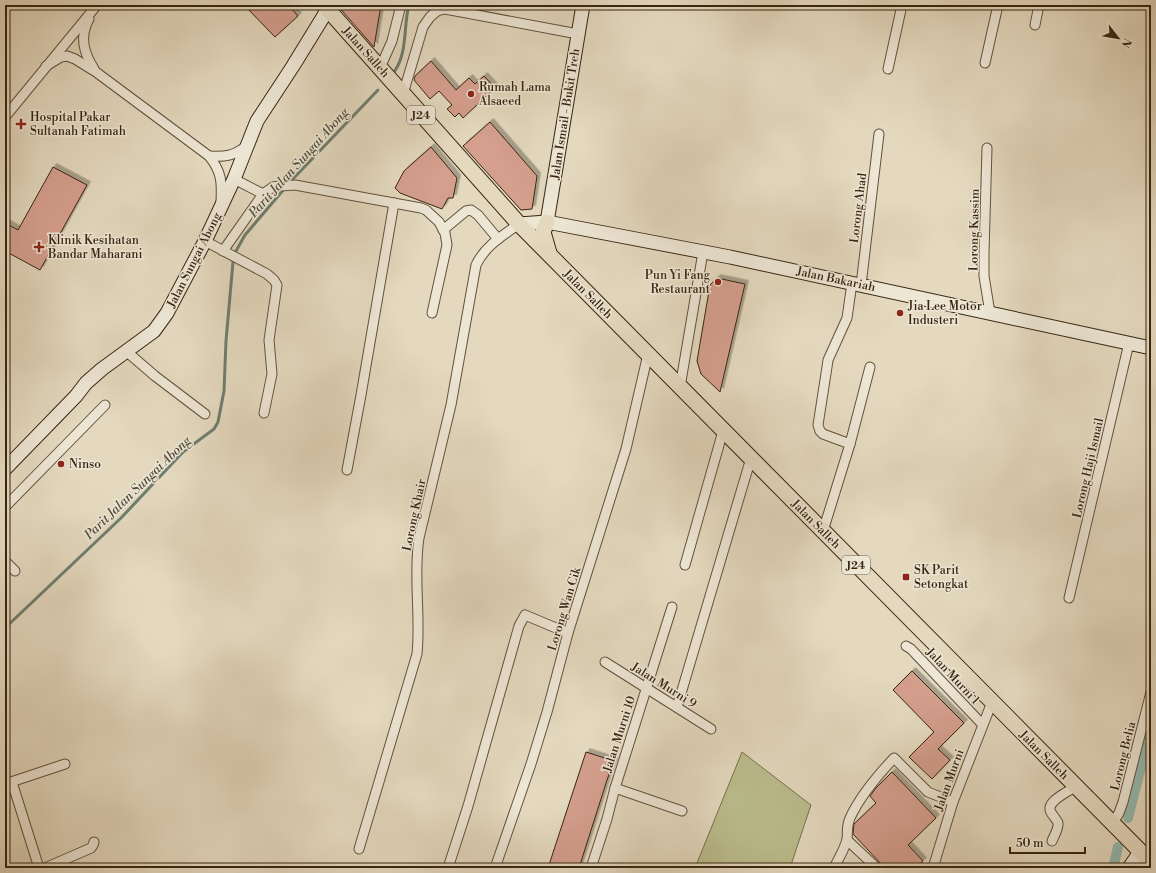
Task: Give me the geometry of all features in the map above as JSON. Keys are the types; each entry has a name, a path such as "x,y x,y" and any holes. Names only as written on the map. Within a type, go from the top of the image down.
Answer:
{"main road":[{"name":"Jalan Salleh","path":"326,7 519,224"},
{"path":"547,222 543,232 549,255"},
{"name":"J24","path":"519,224 549,255"},
{"name":"Jalan Salleh","path":"549,255 1151,862"}],"street":[{"path":"380,68 392,41 401,5"},
{"name":"Jalan Ismail - Bukit Treh","path":"547,222 583,5"},
{"path":"888,69 902,5"},
{"path":"986,63 998,5"},
{"path":"1035,25 1038,5"},
{"path":"5,117 96,7"},
{"path":"96,7 86,24 84,33 86,56 96,72"},
{"name":"Jalan Sungai Abong","path":"5,469 76,396 86,383 154,331 167,313 181,290 221,208 257,121 264,108 293,66 326,7"},
{"path":"403,94 423,27 430,17 437,11 445,10 578,34"},
{"path":"46,66 61,57 67,56 75,59 96,72 209,156 219,171 222,183 221,208"},
{"name":"Lorong Ahad","path":"850,444 824,434 820,431 818,425 828,360 847,318 856,284 879,134"},
{"path":"209,156 220,157 233,155 247,146"},
{"name":"Lorong Kassim","path":"987,148 984,276 990,312"},
{"path":"234,179 263,194"},
{"path":"223,251 263,194 273,187 295,185 426,210 439,222 447,245 432,313"},
{"path":"347,470 362,395 394,203"},
{"path":"443,230 466,211 471,210 478,215 498,239"},
{"name":"Jalan Bakariah","path":"519,224 547,222 737,258 1151,348"},
{"name":"Lorong Khair","path":"359,849 417,654 419,638 416,554 451,405 476,265 484,251 519,224"},
{"path":"205,241 267,274 277,285 269,340 272,374 264,413"},
{"path":"680,387 703,252"},
{"name":"Lorong Haji Ismail","path":"1069,598 1129,343"},
{"path":"126,351 155,376 205,414"},
{"name":"Lorong Wan Cik","path":"495,868 536,749 568,633 626,449 648,354"},
{"path":"823,531 850,444 870,367"},
{"path":"5,507 105,405"},
{"path":"685,565 723,431"},
{"path":"677,707 751,458"},
{"path":"5,561 15,571"},
{"name":"Jalan Murni 10","path":"591,868 607,819 614,788 672,608"},
{"path":"448,868 468,806 519,626 524,615 568,633"},
{"name":"Jalan Murni 1","path":"906,646 911,649 982,724"},
{"name":"Jalan Murni 9","path":"605,662 711,729"},
{"name":"Lorong Belia","path":"1112,824 1119,813 1123,802 1151,692"},
{"name":"Jalan Murni","path":"933,868 953,802 982,724 992,702"},
{"path":"834,868 846,840 846,830 850,818 864,794 884,768 894,758 928,792 953,802"},
{"path":"39,868 9,783 65,764"},
{"path":"1052,841 1058,827 1058,823 1050,813 1050,808 1053,802 1076,786"},
{"path":"614,788 682,810"},
{"path":"846,840 877,868"},
{"path":"45,868 91,848 94,842"},
{"path":"1129,868 1140,852"}],"green space":[{"path":"742,752 811,805 790,868 695,868"}],"building":[{"path":"244,5 288,5 298,16 275,37"},
{"path":"337,5 381,5 374,47"},
{"path":"431,61 456,90 469,78 475,84 484,76 495,88 463,118 459,113 455,117 447,109 452,105 439,91 430,99 414,80 415,76"},
{"path":"490,122 537,176 532,209 521,210 463,146"},
{"path":"431,147 457,178 453,198 448,198 442,209 400,193 395,188 404,171"},
{"path":"53,167 87,185 40,270 5,251 5,223 18,230"},
{"path":"717,278 745,284 720,392 701,374 697,361 710,285"},
{"path":"912,671 964,723 938,749 950,760 932,779 909,757 934,732 893,690"},
{"path":"586,752 614,761 579,868 548,868"},
{"path":"892,772 936,818 908,845 923,861 915,868 885,868 853,834 854,824 876,803 870,796"}],"waterway":[{"path":"394,72 401,57 409,5"},
{"name":"Parit Jalan Sungai Abong","path":"289,183 378,90"},
{"name":"Parit Jalan Sungai Abong","path":"236,251 245,235 285,188"},
{"name":"Parit Jalan Sungai Abong","path":"5,628 121,518 183,452 214,429 218,422 224,391 226,341 233,262"},
{"path":"1128,818 1151,728"},
{"path":"1113,868 1118,847"}],"place":[{"name":"Rumah Lama Alsaeed","path":"471,94"},
{"name":"Hospital Pakar Sultanah Fatimah","path":"21,124"},
{"name":"Klinik Kesihatan Bandar Maharani","path":"39,247"},
{"name":"Pun Yi Fang Restaurant","path":"718,282"},
{"name":"Jia Lee Motor Industeri","path":"900,313"},
{"name":"Ninso","path":"61,464"},
{"name":"SK Parit Setongkat","path":"906,577"}]}
